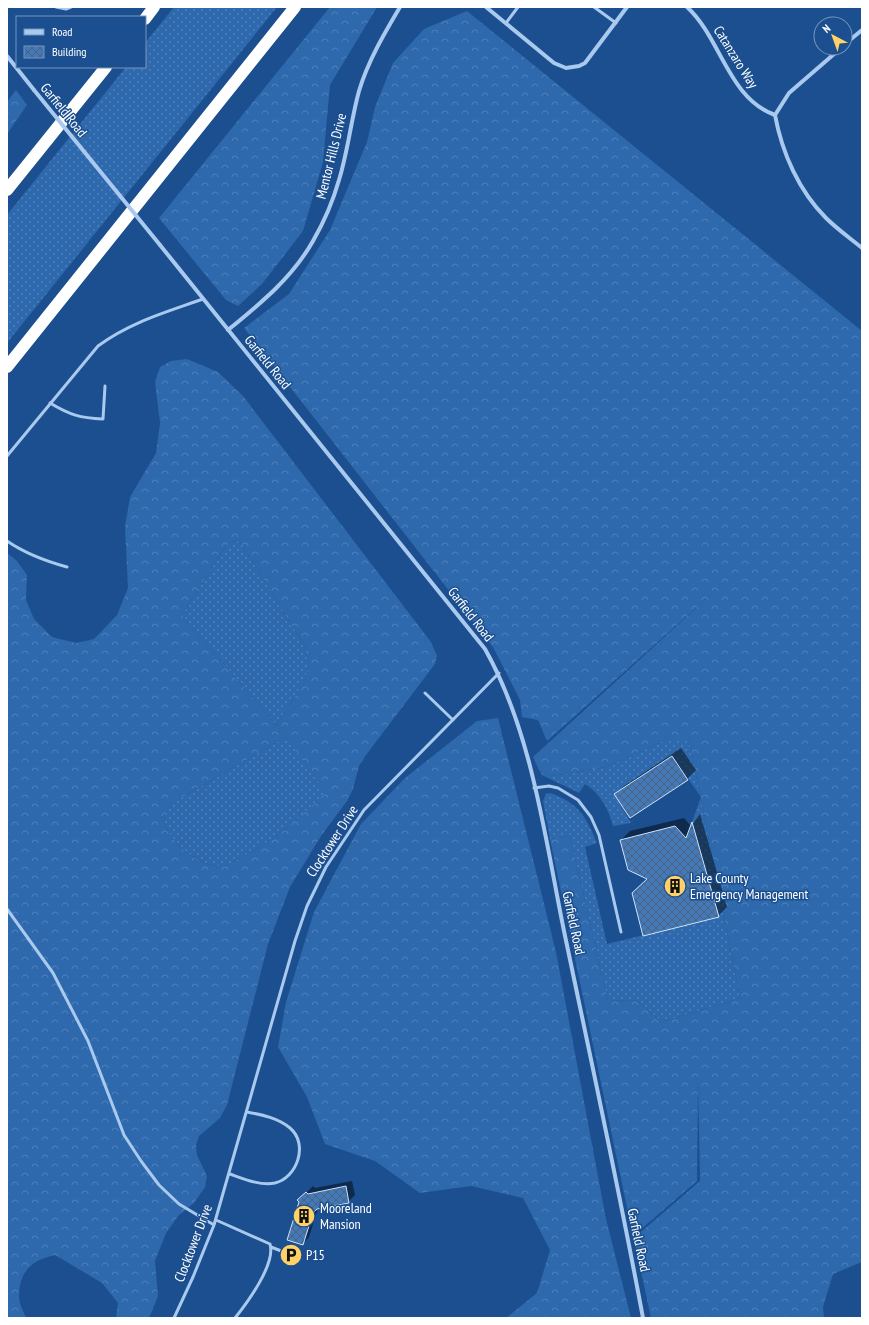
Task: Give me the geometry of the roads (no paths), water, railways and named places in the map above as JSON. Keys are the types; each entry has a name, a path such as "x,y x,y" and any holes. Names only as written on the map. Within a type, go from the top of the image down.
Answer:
{"highway":[{"path":"146,18 154,7"},
{"path":"7,367 295,7"},
{"path":"7,190 105,68"}],"street":[{"name":"Mentor Hills Drive","path":"228,330 281,285 313,242 329,209 339,181 355,105 365,74 374,53 400,7"},
{"path":"486,7 554,63 566,68 580,66 585,63 627,7"},
{"name":"Catanzaro Way","path":"687,7 711,37 732,76 745,95 762,109 775,115"},
{"path":"853,37 862,30"},
{"name":"Garfield Road","path":"7,56 16,67"},
{"path":"832,56 789,93 775,115 780,140 785,154 812,202 833,225 862,248"},
{"name":"Garfield Road","path":"17,68 485,649 499,673 510,703 534,788 643,1318"}],"lane":[{"path":"56,7 66,9 71,7"},
{"path":"506,23 518,7"},
{"path":"594,7 616,22"},
{"path":"7,456 90,354 112,335 135,323 203,299"},
{"path":"50,403 67,413 80,418 103,419 105,386"},
{"path":"7,541 21,551 40,560 67,567"},
{"name":"Clocktower Drive","path":"174,1318 193,1277 216,1220 295,940 307,906 326,867 364,810 499,673"},
{"path":"425,694 453,720"},
{"path":"534,788 549,786 562,791 578,800 591,817 600,835 621,932"},
{"path":"7,909 53,973 88,1041 124,1135 141,1161 159,1184 179,1204 214,1225"},
{"path":"230,1174 259,1184 275,1183 286,1177 294,1168 299,1156 300,1148 291,1129 278,1120 247,1112"},
{"path":"216,1220 270,1244 271,1247 299,1258"},
{"path":"234,1318 247,1302 270,1261 272,1251 271,1247"}],"place":[{"name":"Lake County Emergency Management","path":"675,886"},
{"name":"Mooreland Mansion","path":"304,1216"},
{"name":"P15","path":"291,1255"}]}
